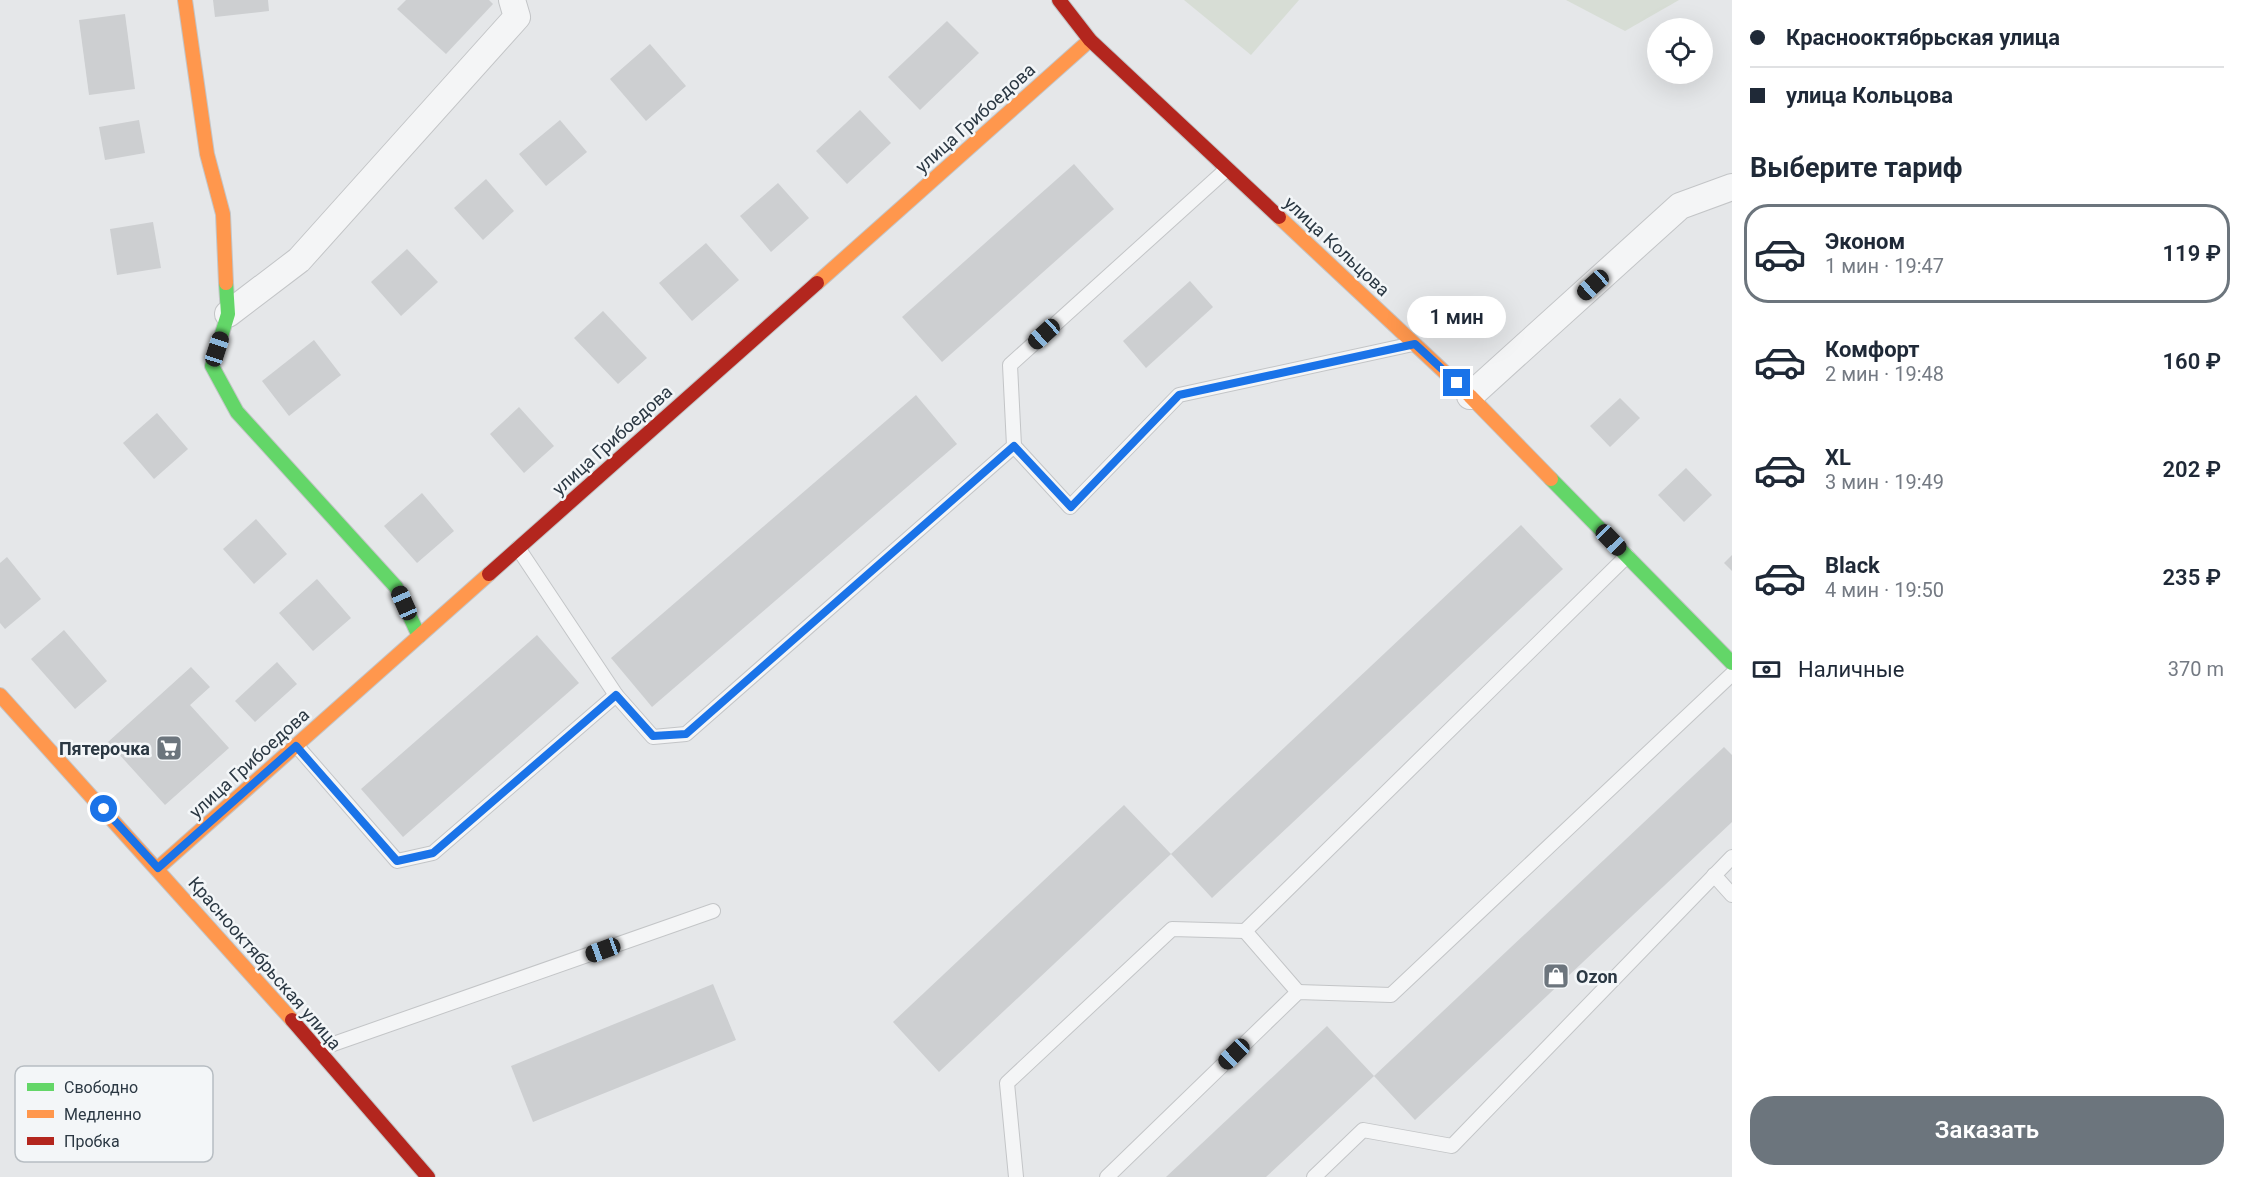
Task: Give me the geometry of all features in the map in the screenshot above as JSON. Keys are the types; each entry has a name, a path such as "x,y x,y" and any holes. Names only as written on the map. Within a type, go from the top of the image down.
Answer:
{"street":[{"path":"185,0 207,154 223,214 228,314 212,366 237,412 396,587 419,636"},
{"path":"228,314 299,260 517,17 512,0"},
{"name":"улица Кольцова","path":"1059,0 1090,40 1470,396 1732,663"},
{"name":"улица Грибоедова","path":"158,868 1090,40"},
{"path":"1470,396 1680,206 1732,187"},
{"name":"Краснооктябрьская улица","path":"0,694 158,868 428,1177"}],"lane":[{"path":"1227,168 1010,365 1014,446 1071,507 1179,395 1415,344"},
{"path":"518,548 616,695 653,736 686,734 1014,446"},
{"path":"1016,1177 1007,1083 1172,929 1245,931 1627,556"},
{"path":"1107,1177 1298,992 1391,995 1732,674"},
{"path":"296,746 397,861 433,853 616,695"},
{"path":"1314,1177 1363,1130 1452,1146 1732,857"},
{"path":"1714,876 1732,895"},
{"path":"317,1050 713,911"},
{"path":"1245,931 1298,992"}],"shaded area":[{"path":"1184,0 1299,0 1251,55"},
{"path":"1566,0 1679,0 1625,31"}],"building":[{"path":"213,0 268,0 269,11 215,17"},
{"path":"406,0 489,0 493,4 446,54 397,9"},
{"path":"125,14 135,89 89,95 79,20"},
{"path":"947,21 979,53 920,110 888,77"},
{"path":"650,44 686,86 646,121 610,79"},
{"path":"860,110 891,143 847,184 816,151"},
{"path":"139,120 145,153 105,160 99,127"},
{"path":"560,120 587,152 546,186 519,154"},
{"path":"1074,164 1114,209 942,362 902,317"},
{"path":"486,179 514,211 483,240 454,208"},
{"path":"778,183 809,218 771,252 740,216"},
{"path":"153,222 161,268 117,275 110,229"},
{"path":"706,243 739,280 692,321 659,283"},
{"path":"407,249 438,282 401,316 371,282"},
{"path":"1190,281 1213,307 1146,368 1123,341"},
{"path":"603,311 647,358 618,384 574,338"},
{"path":"314,340 341,375 289,416 262,381"},
{"path":"916,395 957,444 652,707 611,658"},
{"path":"1620,398 1640,418 1610,447 1590,426"},
{"path":"519,407 554,446 524,473 490,434"},
{"path":"157,413 188,449 154,479 123,443"},
{"path":"1686,468 1712,495 1684,522 1658,495"},
{"path":"422,493 454,531 417,563 384,526"},
{"path":"256,519 287,554 254,584 223,549"},
{"path":"1521,525 1563,569 1212,898 1171,854"},
{"path":"1732,555 1732,571 1724,563"},
{"path":"7,557 41,599 5,629 0,623 0,563"},
{"path":"317,579 351,618 313,651 279,613"},
{"path":"64,630 107,681 75,709 31,659"},
{"path":"537,635 579,683 403,837 361,789"},
{"path":"277,662 297,684 255,722 235,701"},
{"path":"191,667 210,687 190,705 229,748 165,805 108,742"},
{"path":"1724,747 1732,755 1732,822 1415,1120 1374,1076"},
{"path":"1124,805 1171,854 939,1072 893,1022"},
{"path":"713,984 736,1040 533,1122 511,1066"},
{"path":"1327,1026 1374,1076 1266,1177 1166,1177"}],"traffic: fast":[{"path":"226,283 228,314 212,366 237,412 396,587 419,636"},
{"path":"1551,479 1732,663"}],"traffic: slow":[{"path":"185,0 207,154 223,214 226,283"},
{"path":"817,283 1090,40"},
{"path":"1279,217 1470,396 1551,479"},
{"path":"158,868 489,574"},
{"path":"0,695 292,1020"}],"traffic: jam":[{"path":"1059,0 1090,40 1279,217"},
{"path":"489,574 817,283"},
{"path":"292,1020 428,1177"}],"place":[{"name":"Пятерочка","path":"169,748"},
{"name":"Ozon","path":"1556,976"}],"route":[{"path":"104,809 158,868 296,746 397,861 433,853 616,695 653,736 686,734 1014,446 1071,507 1179,395 1415,344 1457,383"}]}
